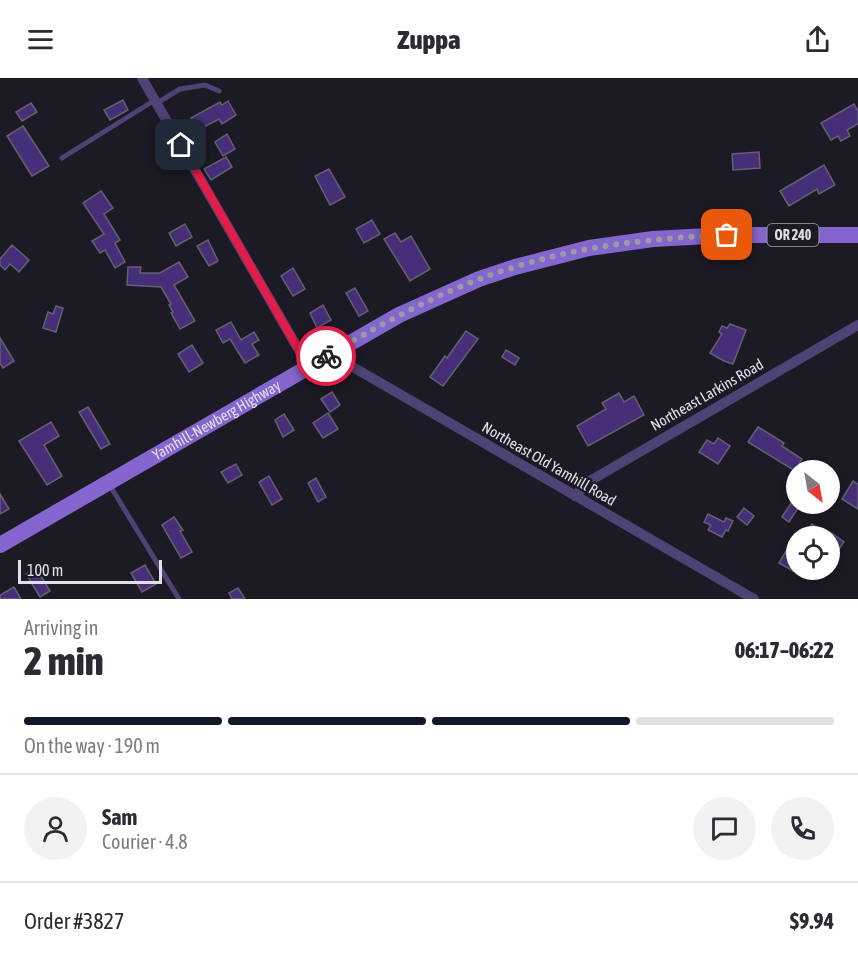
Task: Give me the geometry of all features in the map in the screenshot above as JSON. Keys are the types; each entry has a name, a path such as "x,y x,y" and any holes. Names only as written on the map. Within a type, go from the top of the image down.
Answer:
{"main road":[{"name":"Yamhill-Newberg Highway","path":"0,545 332,352 399,315 479,279 589,248 678,237 858,235"}],"street":[{"path":"142,78 308,366"},
{"name":"Northeast Larkins Road","path":"575,496 588,482 858,325"},
{"name":"Northeast Old Yamhill Road","path":"332,352 339,359 754,599"}],"lane":[{"path":"62,158 180,89 205,85 219,91"},
{"path":"109,482 179,599"}],"building":[{"path":"123,100 128,110 110,120 104,110"},
{"path":"228,101 236,115 222,124 219,119 198,130 191,118 220,102 222,105"},
{"path":"31,103 37,112 22,121 16,112"},
{"path":"854,104 858,111 858,124 847,130 850,136 841,141 838,136 831,140 821,123"},
{"path":"23,126 49,166 32,176 7,136"},
{"path":"227,134 235,149 223,156 215,142"},
{"path":"759,152 760,168 733,170 732,154"},
{"path":"226,157 232,167 211,180 204,169"},
{"path":"824,165 835,185 819,194 817,189 789,206 780,191"},
{"path":"329,169 345,197 330,205 315,176"},
{"path":"101,191 113,208 104,214 120,240 115,243 125,262 115,268 105,250 100,253 92,241 104,234 83,203"},
{"path":"372,220 380,234 364,243 356,229"},
{"path":"185,224 192,237 176,246 169,233"},
{"path":"395,233 401,242 411,236 430,269 410,281 384,239"},
{"path":"208,240 218,261 209,266 197,246"},
{"path":"12,245 29,260 19,272 10,264 5,270 0,265 0,259"},
{"path":"179,262 188,277 174,285 195,321 180,329 171,313 173,312 169,305 171,304 161,287 127,285 128,267 141,267 140,273 160,273"},
{"path":"293,268 305,289 293,296 281,276"},
{"path":"355,288 368,311 359,316 346,293"},
{"path":"323,305 331,320 317,328 310,313"},
{"path":"56,306 63,308 56,332 43,328 48,312 53,314"},
{"path":"231,322 241,340 254,332 259,340 252,344 259,355 245,363 230,339 223,343 216,330"},
{"path":"730,324 746,330 733,364 710,353 722,334 719,332 722,326 727,328"},
{"path":"466,331 478,339 443,386 430,377"},
{"path":"0,338 14,361 3,368 0,363"},
{"path":"192,345 203,363 189,372 178,354"},
{"path":"506,350 519,358 515,365 502,357"},
{"path":"332,392 340,405 330,412 321,399"},
{"path":"619,393 624,402 634,396 644,415 588,446 577,426 606,409 602,403"},
{"path":"88,407 110,444 101,449 79,412"},
{"path":"328,413 338,429 323,438 313,423"},
{"path":"284,414 294,430 283,437 275,420"},
{"path":"51,422 59,436 44,445 62,476 47,485 19,441"},
{"path":"758,427 784,443 782,446 802,459 786,460 786,465 748,442"},
{"path":"718,438 730,446 718,464 699,452 707,440 714,444"},
{"path":"236,464 242,475 228,483 221,472"},
{"path":"269,476 282,499 272,505 259,482"},
{"path":"316,478 326,497 318,502 308,483"},
{"path":"853,481 858,484 858,509 842,499"},
{"path":"0,494 9,509 0,514"},
{"path":"744,508 754,516 747,525 737,517"},
{"path":"786,511 786,514 794,514 789,522 782,517"},
{"path":"708,514 724,522 726,518 733,521 722,537 708,530 711,525 704,522"},
{"path":"174,517 183,530 180,531 192,552 181,558 162,525"},
{"path":"786,551 786,567 779,563"},
{"path":"145,565 156,584 142,592 131,573"},
{"path":"36,568 50,591 40,597 26,574"},
{"path":"14,587 21,599 0,599 0,595"},
{"path":"238,588 245,599 232,599 229,593"}],"way so far":[{"path":"326,356 438,296 515,267 589,248 653,239 727,235"}],"route":[{"path":"181,145 308,366 326,356"}]}
